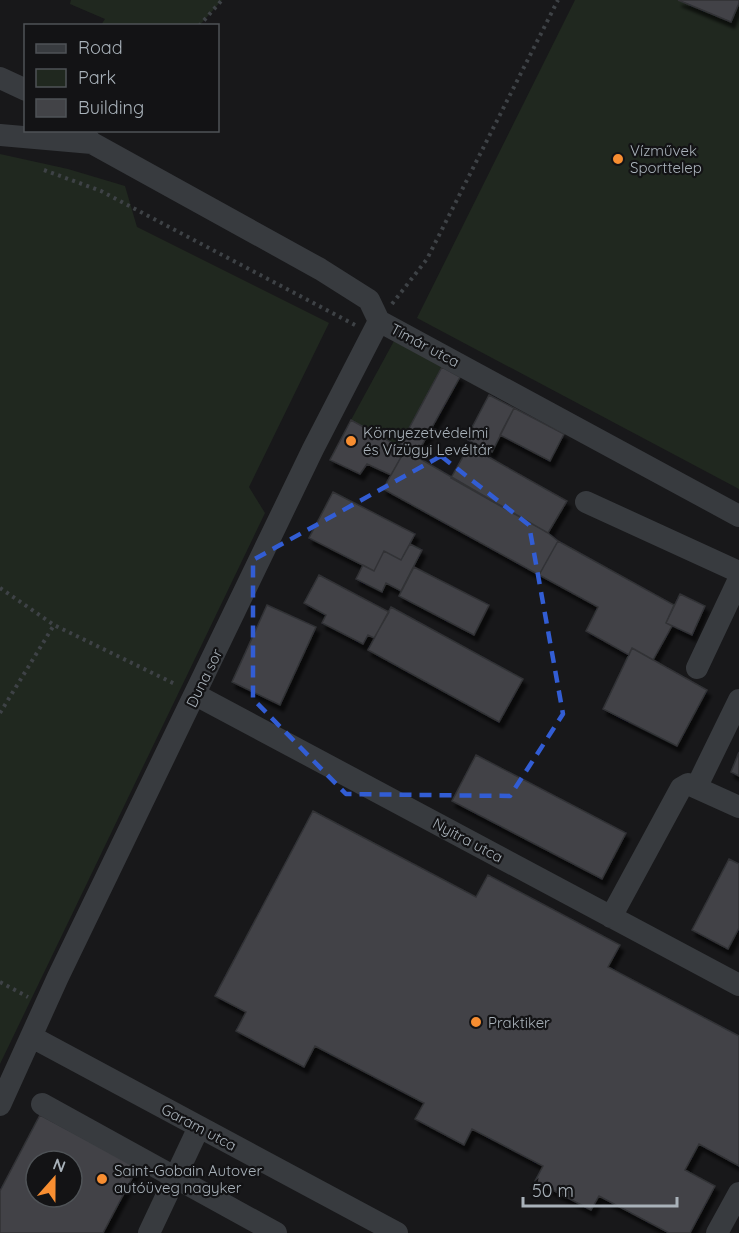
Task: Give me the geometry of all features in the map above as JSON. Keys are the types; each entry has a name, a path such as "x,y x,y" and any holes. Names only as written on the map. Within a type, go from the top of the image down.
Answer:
{"street":[{"path":"0,78 24,89"},
{"path":"0,135 86,137"},
{"name":"Tímár utca","path":"86,137 320,269 369,300 375,327 739,516"},
{"name":"Duna sor","path":"0,1105 44,1006 313,449 375,327"},
{"path":"586,502 739,573"},
{"path":"698,668 739,579"},
{"name":"Nyitra utca","path":"196,694 739,985"},
{"path":"697,786 739,700"},
{"path":"611,917 681,788 688,784 697,786 739,807"},
{"name":"Garam utca","path":"32,1037 398,1233"},
{"path":"42,1104 276,1233"},
{"path":"154,1231 199,1127"},
{"path":"717,1233 739,1193"}],"path":[{"path":"201,24 222,0"},
{"path":"45,170 100,191 375,327 427,260 558,0"},
{"path":"0,588 54,625 196,694"},
{"path":"0,713 54,625"},
{"path":"0,982 44,1006"}],"highlighted area":[{"path":"441,456 529,525 563,714 510,796 346,794 253,699 253,560"}],"green space":[{"path":"71,0 222,0 201,24 102,24 105,19 70,4"},
{"name":"Vízművek Sporttelep","path":"575,0 739,0 739,489 417,318"},
{"path":"0,154 68,169 125,186 137,227 329,323 249,487 265,513 0,1064"},
{"path":"394,341 442,367 399,447 351,420"}],"building":[{"path":"678,0 739,0 739,3 731,22"},
{"path":"442,367 460,377 416,456 399,447"},
{"path":"489,395 514,408 492,452 466,439"},
{"path":"514,408 564,434 550,461 500,435"},
{"path":"351,420 405,450 391,475 367,464 360,474 330,460"},
{"path":"469,446 567,501 548,533 451,478"},
{"path":"405,450 558,541 539,575 383,489"},
{"path":"333,492 415,534 401,560 384,551 374,571 309,538"},
{"path":"558,541 674,605 666,623 672,626 653,660 632,648 629,655 586,631 598,607 539,575"},
{"path":"410,544 422,550 401,591 386,583 382,592 356,579 363,565 374,571 384,551 401,560"},
{"path":"414,567 489,605 474,635 399,596"},
{"path":"319,575 389,612 374,638 368,635 363,644 322,623 326,615 304,603"},
{"path":"680,594 705,606 692,635 666,623"},
{"path":"267,605 316,627 280,705 232,682"},
{"path":"391,607 523,679 499,722 368,650"},
{"path":"632,648 707,690 677,746 603,709"},
{"path":"739,752 739,776 731,772"},
{"path":"476,755 626,833 602,879 452,801"},
{"name":"Praktiker","path":"313,811 476,897 488,875 620,945 608,967 739,1036 739,1166 699,1144 685,1170 715,1186 690,1233 669,1233 599,1196 591,1210 535,1181 543,1166 472,1129 464,1145 415,1119 424,1103 315,1046 304,1067 236,1031 246,1012 215,996"},
{"path":"729,859 739,864 739,928 728,949 692,930"},
{"name":"Saint-Gobain Autover autóüveg nagyker","path":"40,1115 138,1167 103,1233 0,1233 0,1191"}],"place":[{"name":"Vízművek Sporttelep","path":"618,159"},
{"name":"Környezetvédelmi és Vízügyi Levéltár","path":"351,441"},
{"name":"Praktiker","path":"476,1022"},
{"name":"Saint-Gobain Autover autóüveg nagyker","path":"102,1179"}]}
